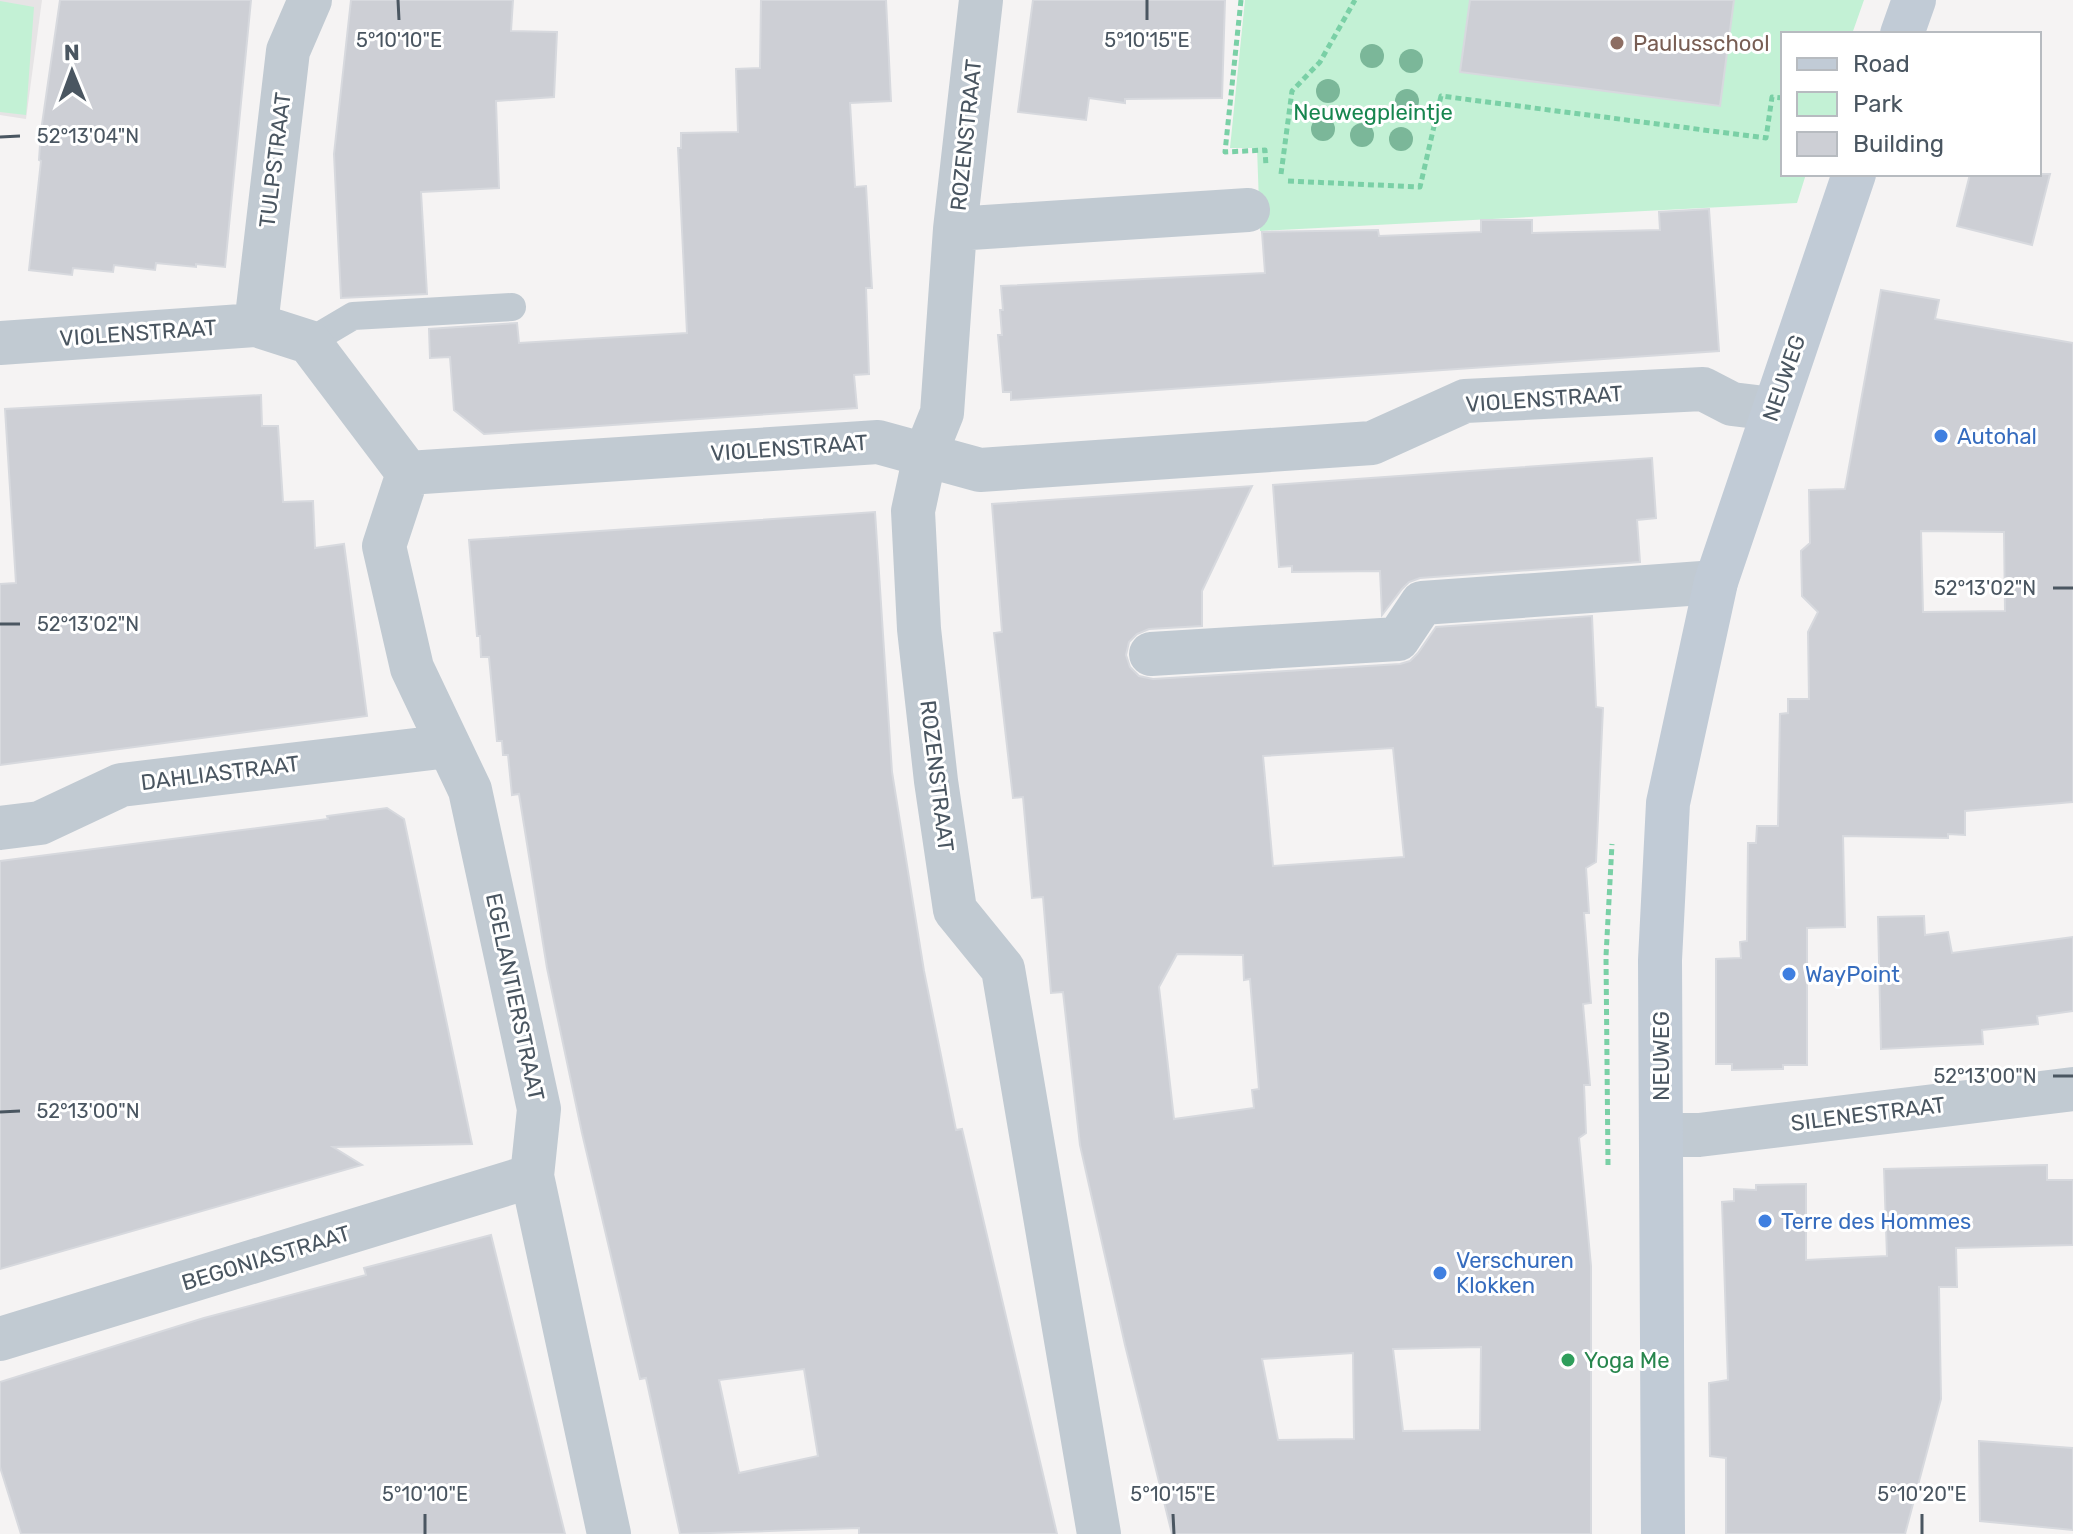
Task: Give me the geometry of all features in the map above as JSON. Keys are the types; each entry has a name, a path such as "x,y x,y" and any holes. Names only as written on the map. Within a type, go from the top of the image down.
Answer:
{"street":[{"name":"TULPSTRAAT","path":"256,325 288,51 310,0"},
{"name":"ROZENSTRAAT","path":"981,0 955,229 942,413 925,455 913,511 919,629 936,781 955,910 1003,969 1099,1534"},
{"path":"1903,32 1914,0"},
{"name":"NEUWEG","path":"1663,1534 1660,960 1668,803 1716,582 1853,176"},
{"path":"955,229 1257,195"},
{"name":"VIOLENSTRAAT","path":"0,343 256,325 309,342"},
{"path":"309,342 408,473"},
{"name":"VIOLENSTRAAT","path":"408,473 878,442 980,470 1372,443 1465,401 1703,389 1732,404 1773,409"},
{"name":"EGELANTIERSTRAAT","path":"408,473 384,546 412,668 470,790 539,1109 532,1176 609,1534"},
{"path":"1151,654 1398,639 1422,603 1716,582"},
{"name":"DAHLIASTRAAT","path":"0,828 40,823 121,785 449,746"},
{"name":"SILENESTRAAT","path":"1662,1135 1699,1135 2073,1089"},
{"name":"BEGONIASTRAAT","path":"0,1339 532,1176"}],"lane":[{"path":"309,342 353,316 512,307"}],"path":[{"path":"1241,0 1225,152 1265,150 1257,195"},
{"path":"1355,0 1320,62 1292,91 1280,181 1420,187 1441,96 1766,138 1772,97 1781,98"}],"shaded area":[{"path":"0,0 42,0 26,119 0,115"}],"green space":[{"name":"Neuwegpleintje","path":"1245,0 1864,0 1853,32 1781,32 1781,176 1805,176 1797,203 1260,231 1257,148 1230,148"},
{"path":"0,1 34,7 26,115 0,112"}],"building":[{"path":"60,0 251,0 225,267 156,263 155,270 114,265 113,272 73,268 72,275 29,270 41,161 41,131"},
{"path":"351,0 513,0 511,31 557,32 554,97 496,101 499,188 421,192 427,294 341,298 334,154"},
{"path":"761,0 886,0 891,101 850,103 855,187 866,186 872,288 866,288 869,374 854,375 857,408 484,434 454,410 450,357 430,358 429,329 517,323 519,343 687,333 678,148 681,148 681,133 738,132 736,69 760,68"},
{"path":"1033,0 1225,0 1222,98 1125,99 1125,103 1089,98 1086,120 1018,112"},
{"path":"1470,0 1734,0 1720,106 1460,72"},
{"path":"2050,174 2032,245 1957,226 1970,176"},
{"path":"1709,209 1719,351 1011,400 1011,392 1003,392 998,335 1002,335 1001,286 1265,273 1262,232 1378,230 1379,236 1481,232 1481,220 1532,220 1532,233 1660,230 1659,212"},
{"path":"1881,290 1939,300 1935,319 2073,343 2073,802 1965,811 1965,835 1948,834 1948,838 1843,836 1845,927 1807,928 1807,1065 1732,1070 1732,1064 1716,1064 1716,959 1741,958 1740,942 1747,941 1748,843 1756,843 1757,826 1778,826 1780,714 1788,713 1788,699 1809,699 1808,632 1818,612 1802,596 1801,551 1810,543 1809,490 1845,489","holes":["1921,531 2004,532 2005,611 1923,612"]},
{"path":"261,395 262,426 278,426 283,502 313,501 315,548 344,544 367,716 0,765 0,584 16,583 5,409"},
{"path":"1652,458 1656,518 1637,520 1640,562 1420,578 1409,582 1382,615 1380,571 1292,572 1292,566 1279,567 1273,485"},
{"path":"1252,486 1202,591 1202,626 1149,629 1129,642 1126,655 1130,667 1139,676 1153,679 1400,664 1410,661 1418,653 1436,627 1592,616 1596,707 1603,708 1596,862 1586,868 1589,913 1584,913 1591,1003 1583,1004 1590,1085 1584,1085 1586,1133 1579,1138 1591,1266 1591,1534 1172,1534 1080,1145 1063,992 1051,993 1043,897 1032,898 1023,797 1013,798 994,633 1002,632 992,504","holes":["1393,748 1404,857 1273,866 1263,756","1177,954 1243,955 1244,980 1250,979 1259,1089 1252,1090 1254,1108 1174,1119 1159,987","1481,1347 1480,1430 1403,1431 1393,1349","1353,1353 1354,1439 1278,1440 1262,1359"]},
{"path":"875,512 892,772 924,971 956,1130 962,1129 1057,1534 859,1534 859,1528 680,1534 646,1378 640,1379 582,1133 547,968 519,794 512,795 508,755 503,755 502,741 497,741 489,657 481,657 480,636 477,636 469,540","holes":["804,1369 818,1456 739,1473 719,1380"]},
{"path":"387,808 404,819 472,1144 333,1147 362,1165 0,1269 0,861 328,819 327,816"},
{"path":"1924,916 1925,935 1948,932 1952,953 2073,937 2073,1011 2037,1016 2038,1024 1982,1030 1983,1044 1881,1049 1878,917"},
{"path":"2047,1165 2047,1180 2073,1180 2073,1245 1956,1248 1957,1287 1939,1287 1941,1399 1905,1534 1726,1534 1726,1458 1710,1456 1709,1383 1728,1380 1722,1202 1734,1201 1734,1189 1756,1190 1756,1185 1806,1184 1806,1260 1887,1256 1884,1169"},
{"path":"491,1235 565,1534 21,1534 0,1467 0,1382 204,1318 366,1275 364,1268"},
{"path":"1979,1441 2073,1448 2073,1530 1980,1521"}],"place":[{"name":"Paulusschool","path":"1617,43"},
{"name":"Autohal","path":"1941,436"},
{"name":"WayPoint","path":"1789,974"},
{"name":"Terre des Hommes","path":"1765,1221"},
{"name":"Verschuren Klokken","path":"1440,1273"},
{"name":"Yoga Me","path":"1568,1360"}]}
